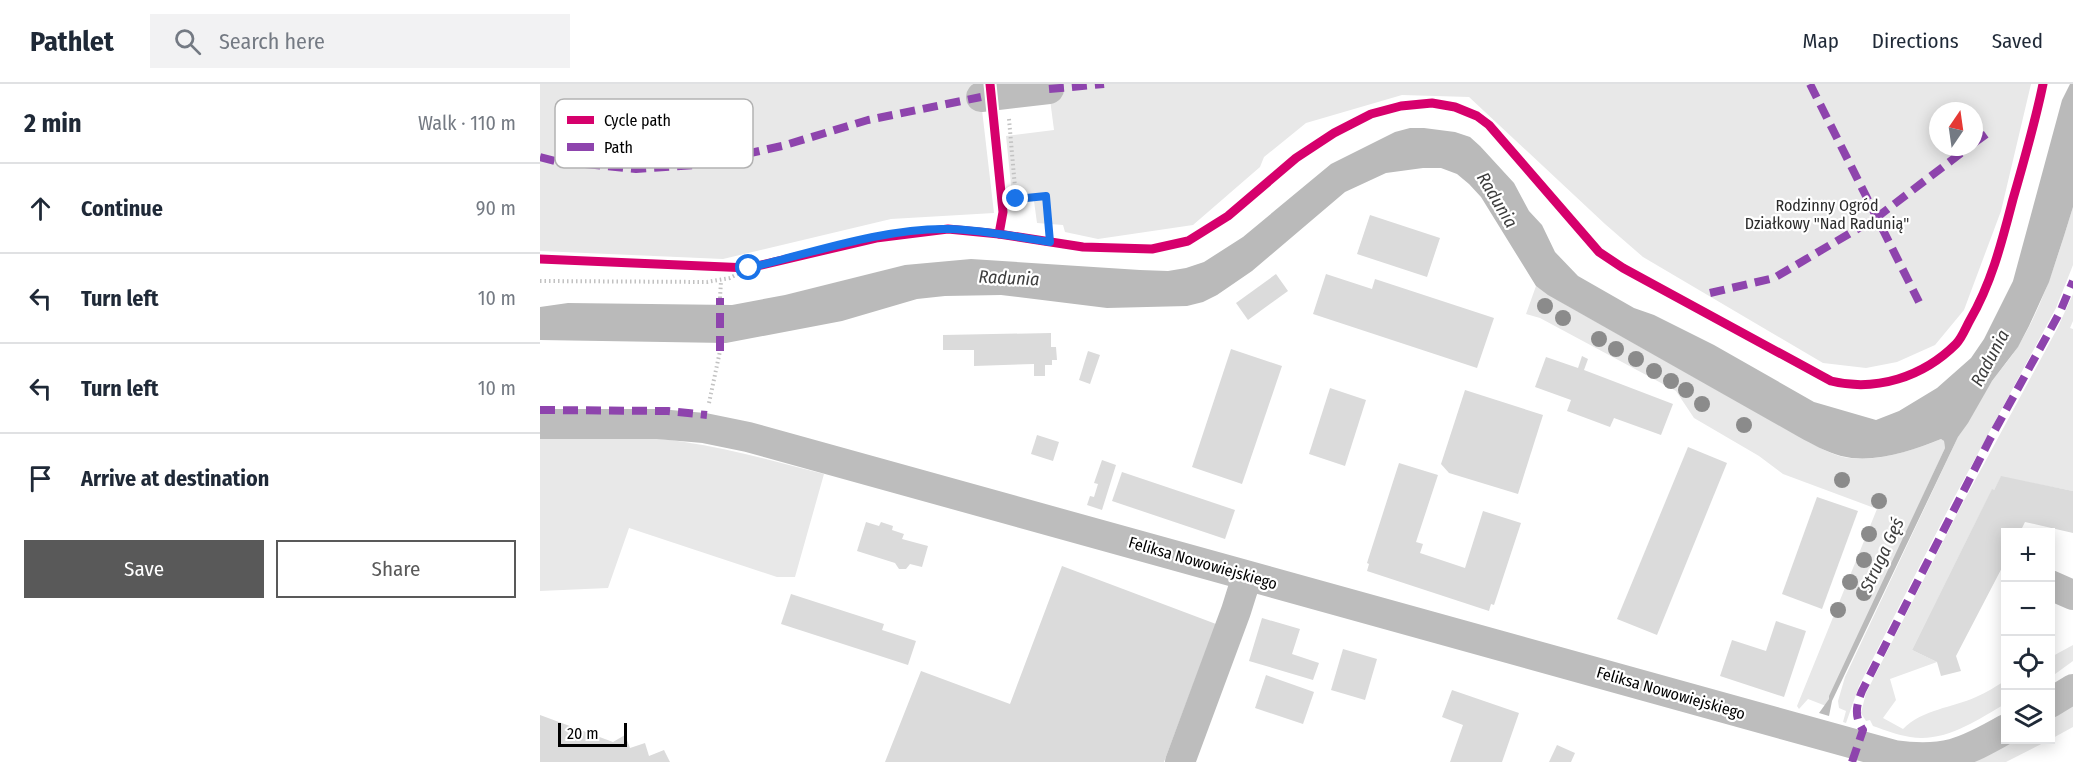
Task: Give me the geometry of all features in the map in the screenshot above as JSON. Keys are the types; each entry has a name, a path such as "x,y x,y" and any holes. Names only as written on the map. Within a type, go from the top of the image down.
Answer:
{"street":[{"path":"997,92 1049,89"},
{"name":"Feliksa Nowowiejskiego","path":"540,424 658,424 704,428 748,437 1910,760 1950,757 1971,749 2001,732"},
{"path":"1180,762 1247,576"},
{"path":"2055,587 2073,596"},
{"path":"2055,700 2073,689"}],"path":[{"path":"997,92 1016,199 1046,196 1045,241 1061,244"},
{"path":"722,268 759,266"},
{"path":"540,281 721,280 749,268"},
{"path":"720,298 721,280"},
{"path":"704,428 720,351"}],"green space":[{"path":"540,84 979,84 994,213 891,219 723,259 540,251"},
{"name":"Rodzinny Ogród Działkowy \"Nad Radunią\"","path":"1048,84 2031,84 2001,211 1964,310 1935,345 1897,362 1866,368 1823,363 1643,257 1469,97 1402,95 1306,123 1264,157 1260,167 1193,225 1098,239 1065,232 1063,225 1037,223 1034,201 1013,204 1006,136 1054,130"},
{"path":"2073,207 2073,265 2056,308 1954,498 1859,686 1846,723 1843,722 1846,711 1839,708 1838,701 1845,677 1958,437 1992,381 2027,332 2050,279"},
{"path":"1536,286 1834,454 1855,458 1880,457 1906,452 1941,439 1944,441 1945,448 1826,706 1808,699 1799,709 1797,706 1877,509 1783,474 1759,456 1694,418 1676,391 1540,318 1526,314"},
{"path":"2073,294 2073,321 2070,328 2073,329 2073,491 2001,477 1992,490 1912,650 1937,662 1890,679 1896,700 1883,718 1903,729 1919,717 1967,701 2001,683 2001,706 1960,729 1936,737 1910,737 1873,726 1870,720 1866,721 1861,713 1866,693 1960,508 2057,329"},
{"path":"540,438 630,438 684,442 737,452 824,474 795,577 777,577 629,528 608,588 540,591"},
{"path":"2073,645 2073,661 2055,674 2055,655"},
{"path":"2073,702 2073,727 2055,737 2055,714"},
{"path":"2001,744 2041,744 2006,762 1967,762"}],"water":[{"name":"Radunia","path":"2070,84 2073,84 2073,207 2049,282 2018,347 1992,381 1958,437 1832,701 1829,716 1819,713 1829,699 1945,448 1944,441 1941,439 1892,455 1866,458 1841,456 1819,448 1548,295 1536,286 1481,197 1457,174 1441,168 1386,173 1345,192 1252,271 1217,295 1187,306 1107,308 1001,295 945,296 917,299 842,321 726,343 540,340 540,307 568,303 732,305 785,295 905,265 971,259 1140,270 1168,271 1186,268 1204,262 1243,237 1331,164 1395,132 1410,128 1424,128 1455,132 1470,137 1480,146 1514,183 1529,211 1542,225 1555,252 1578,276 1634,308 1654,315 1714,345 1814,402 1876,420 1899,411 1937,388 1971,358 1984,339 2013,281 2062,100"}],"building":[{"path":"1370,215 1440,238 1427,277 1357,254"},
{"path":"1276,274 1288,291 1248,320 1236,303"},
{"path":"1326,274 1372,289 1375,279 1494,318 1477,368 1313,314"},
{"path":"1051,333 1051,347 1056,347 1057,360 1052,360 1052,365 1045,365 1045,376 1034,376 1034,364 974,366 974,350 943,350 943,335"},
{"path":"1231,349 1282,366 1242,484 1192,467"},
{"path":"1088,351 1100,355 1090,384 1079,380"},
{"path":"1582,356 1588,359 1584,370 1673,404 1661,435 1614,418 1610,427 1567,411 1571,400 1535,387 1546,357 1578,368"},
{"path":"1330,388 1366,400 1345,466 1309,454"},
{"path":"1465,390 1543,415 1518,494 1449,473 1441,464"},
{"path":"1037,435 1059,442 1053,461 1031,454"},
{"path":"1688,447 1727,463 1657,635 1617,619"},
{"path":"1102,460 1116,465 1102,510 1087,505 1090,496 1094,497 1098,484 1094,483"},
{"path":"1399,463 1438,475 1416,542 1423,544 1420,553 1465,568 1483,511 1521,523 1494,605 1491,604 1489,611 1367,571 1369,564 1367,563"},
{"path":"1122,472 1235,510 1225,539 1112,501"},
{"path":"2001,476 2073,491 2073,533 2025,522 2022,528 2001,528 2001,570 1956,656 1961,671 1941,676 1937,662 1912,650 1992,489 1994,490"},
{"path":"1817,497 1858,511 1822,609 1782,594"},
{"path":"866,522 879,526 881,522 893,526 892,530 904,534 902,539 928,546 922,567 910,564 906,569 899,569 895,563 857,551"},
{"path":"1062,566 1216,624 1164,762 885,762 921,671 1010,704"},
{"path":"791,594 884,624 882,630 916,641 908,665 781,624"},
{"path":"1262,618 1300,629 1292,654 1319,663 1313,680 1249,661"},
{"path":"1776,621 1806,631 1784,697 1720,676 1732,640 1766,651"},
{"path":"1343,649 1377,659 1365,700 1331,690"},
{"path":"1266,675 1314,692 1303,724 1255,708"},
{"path":"1452,690 1519,713 1502,762 1450,762 1463,725 1442,717"},
{"path":"540,715 613,742 625,735 630,748 645,743 649,756 664,750 670,762 540,762"},
{"path":"1557,745 1575,753 1571,762 1549,762"}],"marked path":[{"path":"1049,89 1104,84"},
{"path":"1810,84 1919,302"},
{"path":"753,152 868,120 981,97"},
{"path":"1983,137 1988,133"},
{"path":"1710,293 1774,278 1876,218 1957,156"},
{"path":"540,157 555,161"},
{"path":"626,168 651,168"},
{"path":"1852,762 1863,730 1857,711 1862,691 1990,439 2060,312 2073,281"},
{"path":"720,298 720,351"},
{"path":"540,410 668,411 707,415"}],"cycle path":[{"path":"990,84 1003,212 999,234"},
{"path":"540,259 749,268 876,238 948,229 1083,247 1152,249 1188,241 1228,216 1296,158 1334,133 1371,114 1401,106 1432,103 1455,107 1477,116 1489,125 1599,252 1623,268 1831,381 1848,384 1882,383 1914,373 1929,365 1943,356 1962,336 1978,306 1996,261 2043,84"}],"route":[{"path":"749,268 876,237 948,229 1050,242 1046,196 1016,199"}],"water label":[{"name":"Struga Gęś","path":"1882,555"}]}
